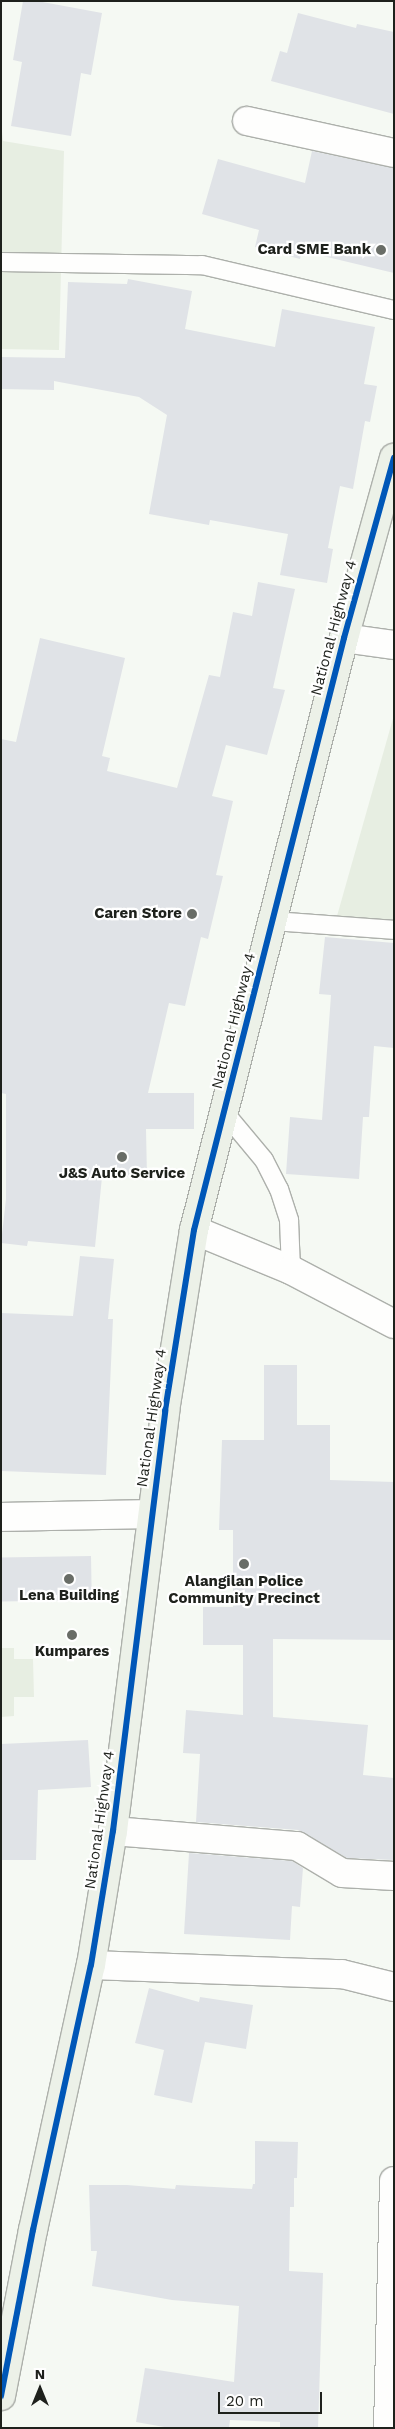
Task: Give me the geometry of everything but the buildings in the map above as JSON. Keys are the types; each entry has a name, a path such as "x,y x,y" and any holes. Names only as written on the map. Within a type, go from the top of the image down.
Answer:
{"main road":[{"name":"National Highway 4","path":"1,2396 33,2230 91,1965 113,1831 177,1328 194,1230 344,638 394,458"}],"street":[{"path":"247,121 394,153"},
{"path":"344,638 394,645"},
{"path":"194,1230 291,1270 394,1324"},
{"path":"1,1517 152,1514"},
{"path":"113,1831 297,1846 342,1873 394,1876"},
{"path":"91,1965 342,1974 394,1987"},
{"path":"388,2428 393,2190"}],"lane":[{"path":"1,262 202,265 394,310"},
{"path":"272,921 394,930"},
{"path":"224,1112 264,1160 279,1189 288,1220 291,1270"}],"shaded area":[{"path":"1,122 3,141 64,151 59,350 1,349"},
{"path":"394,715 394,922 337,916"},
{"path":"1,1648 14,1648 14,1659 33,1659 34,1697 14,1697 14,1716 1,1717"}],"cycle path":[{"path":"1,2396 33,2230 91,1965 113,1831 165,1411 194,1230 344,638 394,458"}],"place":[{"name":"Card SME Bank","path":"381,250"},
{"name":"Caren Store","path":"192,914"},
{"name":"J&S Auto Service","path":"122,1157"},
{"name":"Alangilan Police Community Precinct","path":"244,1564"},
{"name":"Lena Building","path":"69,1579"},
{"name":"Kumpares","path":"72,1635"}]}
